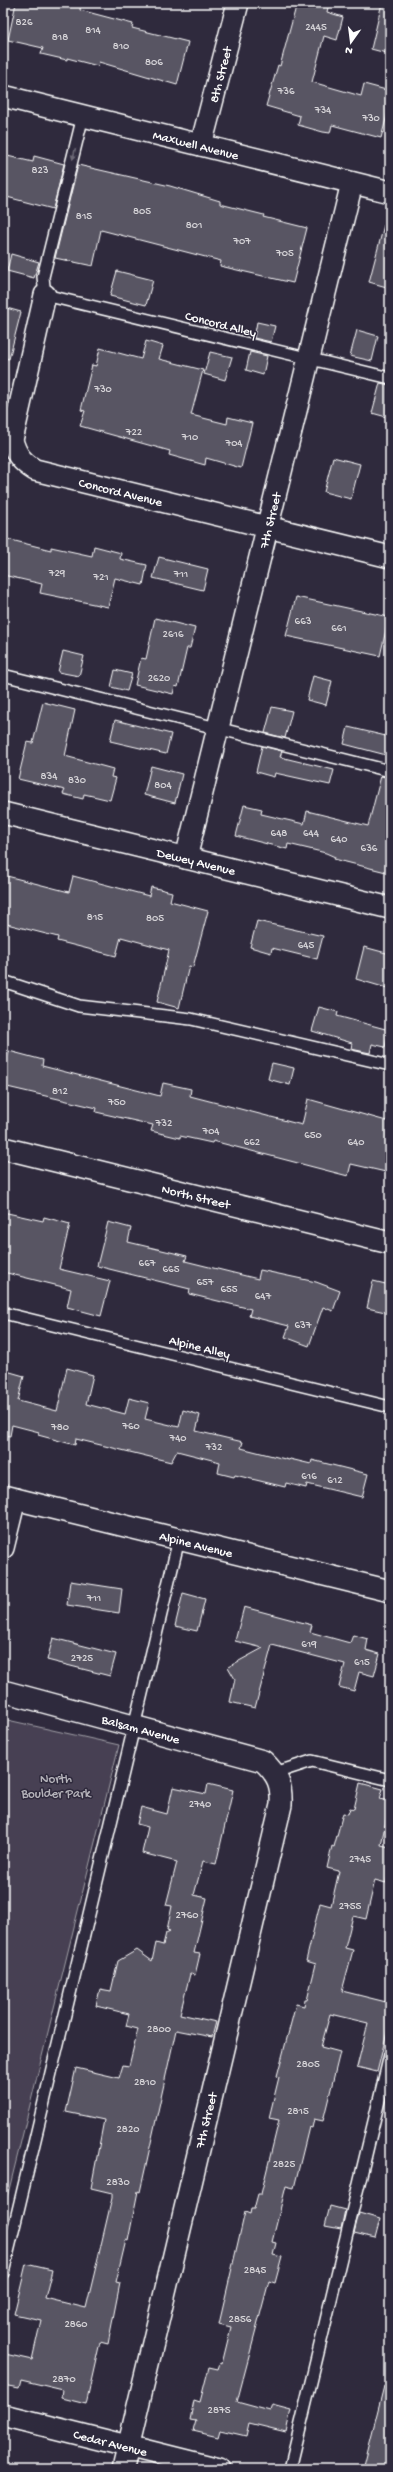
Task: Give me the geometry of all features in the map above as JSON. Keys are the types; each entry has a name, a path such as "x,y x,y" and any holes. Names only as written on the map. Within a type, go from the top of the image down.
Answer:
{"street":[{"name":"8th Street","path":"201,145 238,3"},
{"name":"Maxwell Avenue","path":"3,96 390,192"},
{"name":"7th Street","path":"186,858 267,527 310,359 352,183"},
{"name":"Concord Avenue","path":"45,295 12,440 16,454 24,464 35,470 390,557"},
{"name":"Dewey Avenue","path":"3,813 390,908"},
{"name":"North Street","path":"3,1148 390,1243"},
{"name":"Alpine Avenue","path":"9,1497 390,1591"},
{"path":"3,1548 9,1497"},
{"name":"Balsam Avenue","path":"3,1691 263,1761 275,1772"},
{"name":"7th Street","path":"123,2469 281,1805 282,1788 275,1772"},
{"name":"Cedar Avenue","path":"3,2415 219,2469"}],"lane":[{"path":"45,295 43,277 83,116"},
{"name":"Concord Alley","path":"45,295 390,378"},
{"path":"3,675 390,771"},
{"path":"3,981 79,1006 192,1019 390,1065"},
{"name":"Alpine Alley","path":"3,1313 390,1407"},
{"path":"3,2273 179,1539"},
{"path":"275,1772 312,1761 390,1780"},
{"path":"290,2469 390,2055"}],"green space":[{"name":"North Boulder Park","path":"3,1719 119,1745 3,2214"}],"building":[{"path":"16,3 81,3 80,10 133,24 132,28 188,42 177,85 99,62 98,66 67,58 67,60 41,54 43,48 8,40"},
{"path":"297,3 329,3 327,12 343,17 337,40 324,36 312,82 361,96 364,84 390,91 390,104 381,138 332,125 330,133 323,132 298,125 300,116 266,106 278,65 280,66"},
{"path":"382,3 390,3 390,54 371,49"},
{"path":"3,155 33,162 34,156 64,164 53,209 3,196"},
{"path":"78,165 170,186 220,201 220,204 307,228 293,283 220,266 221,261 101,230 93,266 55,258"},
{"path":"384,225 390,226 390,288 369,282"},
{"path":"11,254 39,262 34,278 7,271"},
{"path":"117,271 153,280 146,305 110,296"},
{"path":"3,307 21,312 9,359 3,358"},
{"path":"257,322 275,326 271,342 254,338"},
{"path":"357,330 378,336 372,361 350,356"},
{"path":"146,341 163,346 159,359 203,370 191,415 227,424 228,417 252,423 241,468 206,458 205,465 169,455 170,451 80,426 85,411 81,410 92,365 96,366 100,348 141,359"},
{"path":"210,352 232,357 225,380 204,374"},
{"path":"250,352 267,356 263,375 246,370"},
{"path":"380,383 390,385 390,418 372,413"},
{"path":"333,457 360,464 351,499 324,492"},
{"path":"3,538 51,550 51,547 92,556 94,546 121,553 120,559 147,565 143,585 115,578 108,607 40,593 42,584 3,575"},
{"path":"159,557 208,569 203,590 153,578"},
{"path":"296,597 389,617 380,656 286,636"},
{"path":"155,618 195,628 190,648 187,648 178,687 175,686 173,694 135,685 141,658 146,659"},
{"path":"63,651 84,656 79,676 58,672"},
{"path":"115,670 132,674 127,691 111,687"},
{"path":"313,676 332,681 326,705 307,700"},
{"path":"43,702 75,710 65,756 113,769 111,777 116,778 110,800 84,794 83,799 63,794 65,790 18,779 27,742 33,743"},
{"path":"272,707 292,711 285,738 265,733"},
{"path":"115,720 171,734 166,754 110,741"},
{"path":"348,727 390,737 390,756 344,744"},
{"path":"262,746 282,751 280,757 334,770 330,785 275,773 274,777 256,772"},
{"path":"151,766 182,774 175,803 144,795"},
{"path":"381,776 390,778 390,873 334,859 335,857 326,853 288,844 287,849 236,836 244,805 262,809 261,814 304,824 307,811 368,826"},
{"path":"3,875 69,892 73,876 149,896 151,887 172,892 170,901 208,911 193,967 189,966 179,1008 157,1002 169,950 121,937 116,956 57,941 58,937 3,923"},
{"path":"257,921 323,936 317,959 272,948 271,953 250,947"},
{"path":"364,947 390,954 390,989 356,979"},
{"path":"319,1007 338,1012 337,1016 389,1030 385,1047 372,1044 370,1053 351,1049 352,1043 312,1031"},
{"path":"9,1051 43,1060 42,1066 160,1096 163,1083 191,1089 190,1096 302,1125 308,1099 390,1122 390,1173 351,1164 348,1176 213,1141 212,1143 180,1136 180,1138 151,1131 153,1125 96,1112 97,1108 3,1086 3,1075"},
{"path":"272,1063 294,1068 290,1085 268,1079"},
{"path":"3,1212 43,1221 44,1217 70,1224 59,1269 110,1281 101,1316 67,1307 71,1289 3,1272"},
{"path":"108,1222 131,1228 128,1242 187,1256 185,1261 258,1279 260,1270 316,1282 340,1291 333,1311 323,1307 309,1346 285,1337 289,1326 249,1316 251,1309 189,1294 190,1289 97,1266"},
{"path":"373,1281 390,1285 390,1313 367,1308"},
{"path":"67,1368 93,1375 86,1404 125,1414 129,1398 149,1403 145,1419 179,1427 183,1410 200,1415 196,1431 243,1442 241,1448 311,1464 312,1460 368,1474 362,1497 307,1484 306,1488 286,1483 285,1487 235,1475 234,1477 218,1473 220,1462 177,1451 171,1462 76,1439 75,1445 38,1435 39,1432 12,1425 10,1436 3,1435 3,1370 24,1376 18,1401 57,1411"},
{"path":"70,1581 122,1589 119,1613 67,1605"},
{"path":"183,1593 205,1599 197,1631 175,1626"},
{"path":"244,1607 312,1625 310,1632 350,1643 353,1635 368,1639 366,1650 380,1654 374,1676 359,1672 354,1691 339,1687 345,1664 272,1645 255,1708 230,1702 235,1679 228,1667 263,1648 235,1641"},
{"path":"53,1638 116,1654 110,1676 47,1660"},
{"path":"360,1783 383,1789 380,1799 390,1801 381,1845 390,1847 390,1868 386,1883 375,1880 366,1919 353,1916 345,1948 353,1950 342,1991 390,2003 390,2020 377,2072 357,2067 368,2023 330,2014 321,2047 340,2052 323,2121 314,2119 312,2128 309,2127 294,2188 286,2186 272,2242 276,2243 273,2255 282,2257 275,2283 269,2281 237,2402 270,2411 272,2405 291,2410 286,2432 249,2423 246,2436 220,2430 218,2437 193,2431 196,2421 190,2420 194,2400 200,2402 209,2367 218,2369 220,2363 222,2364 231,2327 219,2324 245,2212 250,2214 251,2209 254,2209 258,2194 261,2194 279,2120 269,2118 279,2077 277,2076 296,2004 304,2006 305,2000 307,2000 316,1964 306,1961 320,1903 331,1906 339,1871 327,1868 332,1846 334,1847 343,1813 348,1814 350,1808 354,1809"},
{"path":"208,1784 233,1790 216,1864 203,1861 194,1895 207,1898 194,1953 200,1954 195,1975 190,1974 180,2014 216,2022 212,2037 176,2030 140,2192 138,2191 128,2241 126,2240 116,2282 120,2283 108,2344 100,2342 86,2404 62,2398 63,2390 21,2380 19,2388 3,2385 5,2354 32,2360 41,2320 14,2314 26,2264 52,2270 45,2298 86,2308 97,2262 112,2198 112,2193 91,2188 104,2120 66,2112 76,2068 119,2078 123,2065 129,2066 138,2029 126,2026 129,2014 96,2006 100,1989 111,1991 118,1961 137,1950 152,1961 156,1943 163,1945 166,1933 170,1931 167,1930 172,1906 166,1905 177,1862 142,1853 148,1827 137,1824 141,1807 167,1814 173,1787 206,1794"},
{"path":"330,2206 345,2210 341,2229 325,2226"},
{"path":"359,2213 380,2219 375,2238 354,2233"},
{"path":"384,2386 390,2387 390,2469 363,2469"}]}
